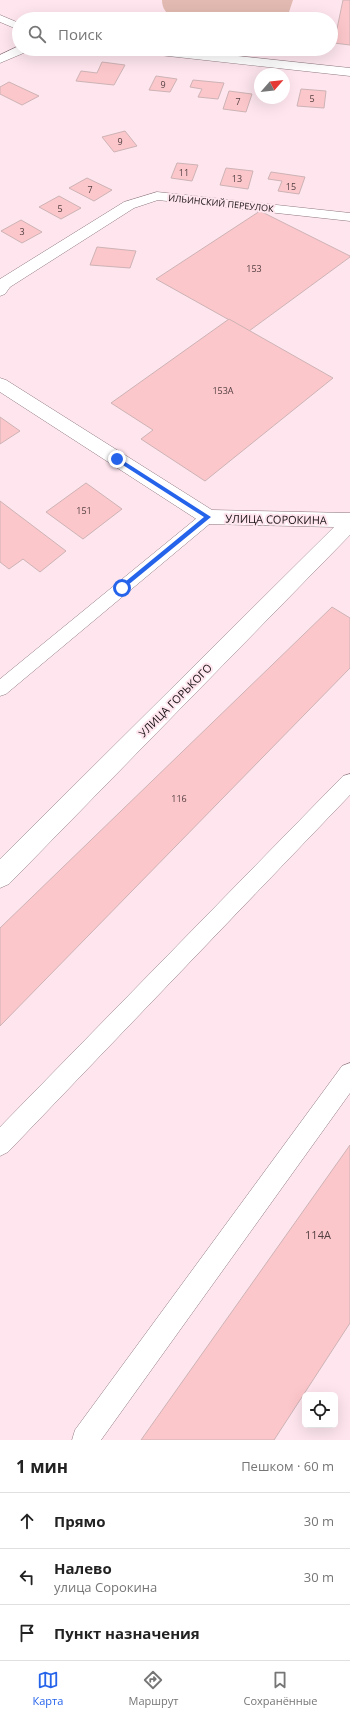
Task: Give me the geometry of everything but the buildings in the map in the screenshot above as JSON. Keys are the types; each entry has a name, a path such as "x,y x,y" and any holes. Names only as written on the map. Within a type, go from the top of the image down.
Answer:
{"street":[{"path":"0,18 12,24"},
{"path":"0,59 12,54"},
{"path":"205,56 350,72"},
{"name":"ИЛЬИНСКИЙ ПЕРЕУЛОК","path":"0,291 3,284 129,205 157,196 350,217"},
{"path":"0,384 208,517"},
{"name":"УЛИЦА СОРОКИНА","path":"208,517 350,522"},
{"name":"УЛИЦА ГОРЬКОГО","path":"0,876 350,522"}],"lane":[{"path":"0,689 208,517"},
{"path":"0,1144 350,782"},
{"path":"85,1440 350,1074"}],"shaded area":[{"path":"162,0 293,0 289,12 166,12"}],"route":[{"path":"117,459 208,517 122,588"}]}
